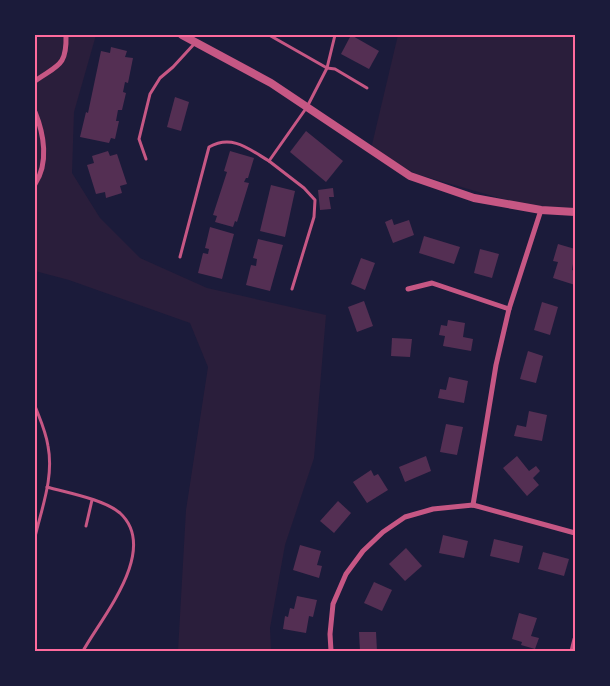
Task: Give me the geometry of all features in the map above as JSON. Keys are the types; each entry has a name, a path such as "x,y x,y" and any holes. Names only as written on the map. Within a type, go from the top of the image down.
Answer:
{"street":[{"path":"35,81 59,66 67,48 66,35"},
{"path":"182,35 272,83 410,176 474,198 541,210 575,212"},
{"path":"35,112 44,148 38,179 35,184"},
{"path":"473,505 496,365 509,308 541,210"},
{"path":"408,289 432,283 509,308"},
{"path":"331,651 330,634 333,604 346,574 362,551 383,532 406,518 433,509 473,505 575,533"},
{"path":"572,651 575,640"}],"lane":[{"path":"269,35 326,68 335,69 368,88"},
{"path":"269,160 307,107 326,68 335,35"},
{"path":"146,159 139,138 150,94 160,78 196,42"},
{"path":"180,257 209,147 218,142 236,142 269,160 304,188 315,200 314,217 292,289"},
{"path":"35,406 49,448 50,472 35,537"},
{"path":"48,487 112,508 126,521 133,539 127,575 117,599 83,651"},
{"path":"86,526 92,500"}],"shaded area":[{"path":"35,35 96,35 74,112 72,173 100,218 140,258 207,288 326,315 314,458 285,545 270,628 271,651 178,651 186,510 208,367 190,323 69,280 35,271"},
{"path":"398,35 575,35 575,210 541,210 416,174 371,149"}],"building":[{"path":"351,35 379,51 369,69 341,54"},
{"path":"111,47 127,51 125,57 133,58 128,83 125,82 123,92 126,93 122,110 118,110 116,121 119,121 115,139 111,138 109,143 80,137 86,112 88,113 101,51 110,53"},
{"path":"175,97 189,102 181,131 167,127"},
{"path":"306,131 343,161 326,182 290,152"},
{"path":"108,151 110,156 117,154 127,184 120,186 122,193 106,198 105,192 96,194 87,165 94,163 92,156"},
{"path":"230,151 254,158 248,178 244,182 249,183 237,222 235,221 233,227 215,222 217,216 213,215 227,172 224,171"},
{"path":"271,185 295,191 285,237 260,231"},
{"path":"333,188 334,197 329,197 331,209 320,210 318,190"},
{"path":"392,219 394,225 409,220 414,235 393,243 385,222"},
{"path":"210,227 234,234 222,279 198,273 203,253 208,254 209,249 205,248"},
{"path":"424,236 460,247 454,264 419,253"},
{"path":"258,239 283,245 270,291 246,285 251,265 256,266 257,259 253,258"},
{"path":"558,244 575,249 575,264 573,264 572,270 575,271 575,285 553,278 558,262 553,261"},
{"path":"480,249 499,254 492,278 474,273"},
{"path":"361,258 375,263 365,290 351,284"},
{"path":"364,301 373,326 357,332 348,307"},
{"path":"542,302 558,307 550,335 534,330"},
{"path":"448,320 465,323 463,337 473,339 471,351 443,346 445,336 439,335 441,325 447,326"},
{"path":"392,338 412,339 410,357 391,356"},
{"path":"528,351 543,356 536,383 520,379"},
{"path":"449,377 468,381 464,403 438,398 440,389 446,390"},
{"path":"529,411 547,415 542,441 514,436 517,425 526,427"},
{"path":"446,424 463,427 457,455 440,452"},
{"path":"426,456 431,471 405,482 399,467"},
{"path":"517,456 529,471 536,466 540,471 533,478 539,485 527,496 503,468"},
{"path":"371,470 374,476 378,474 388,490 367,503 353,482"},
{"path":"338,501 351,513 334,533 320,521"},
{"path":"443,535 468,541 464,558 439,553"},
{"path":"494,539 523,546 519,563 490,556"},
{"path":"300,545 321,551 317,565 322,566 319,578 293,570"},
{"path":"406,548 422,566 405,581 389,564"},
{"path":"543,552 569,559 564,576 538,569"},
{"path":"374,582 392,590 382,611 364,603"},
{"path":"297,596 317,600 313,617 309,616 306,633 283,629 285,616 288,617 290,608 294,609"},
{"path":"519,613 537,618 531,636 539,638 535,649 521,645 522,642 512,639"},
{"path":"359,632 376,632 377,651 360,651"}]}
